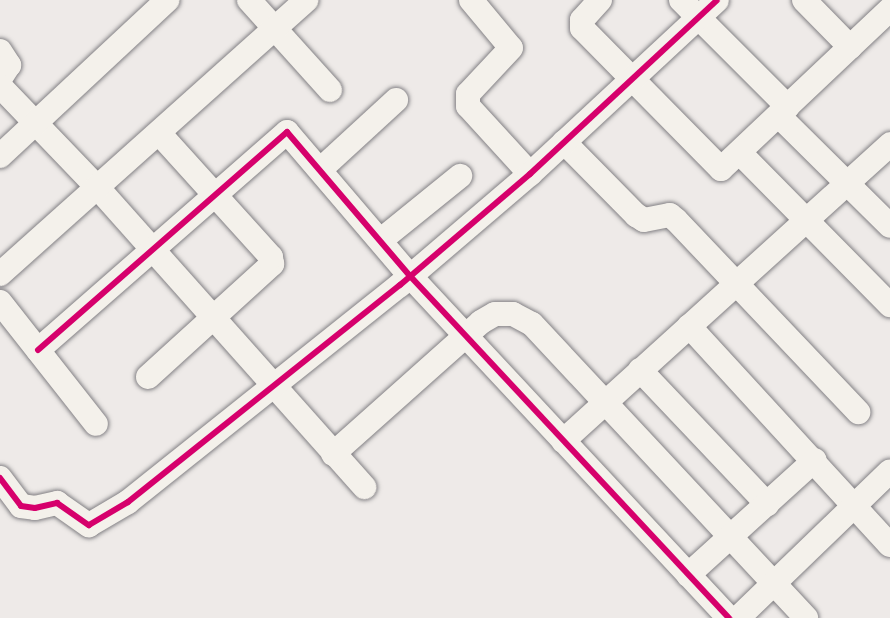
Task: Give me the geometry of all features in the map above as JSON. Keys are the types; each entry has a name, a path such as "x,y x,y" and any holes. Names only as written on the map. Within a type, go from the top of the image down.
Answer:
{"street":[{"path":"0,156 167,0"},
{"path":"249,0 330,90"},
{"path":"0,274 306,0"},
{"path":"471,0 511,48 468,94 468,105 530,174"},
{"path":"600,0 581,24 630,81 714,166 721,169 890,9"},
{"path":"681,0 890,226"},
{"path":"0,478 21,506 35,508 57,503 89,525 157,482 271,385 410,276 530,174 717,0"},
{"path":"804,0 850,47"},
{"path":"0,51 9,65 0,79"},
{"path":"0,86 97,188 364,487"},
{"path":"321,169 396,99"},
{"path":"38,350 154,252 287,132 321,169 410,276 729,618"},
{"path":"148,377 272,264 271,257 214,197 159,133"},
{"path":"564,142 636,215 650,220 670,215 858,412"},
{"path":"563,441 890,144"},
{"path":"740,153 890,305"},
{"path":"381,240 460,176"},
{"path":"0,302 96,424"},
{"path":"333,454 466,335 495,314 513,314 532,324 806,618"},
{"path":"689,326 815,460 890,545"},
{"path":"640,370 767,504"},
{"path":"688,575 815,460"},
{"path":"738,618 775,586 890,471"}],"cycle path":[{"path":"0,478 21,506 35,508 57,503 89,525 128,502 400,285 530,174 717,0"},
{"path":"38,350 287,132 410,276 729,618"}]}
